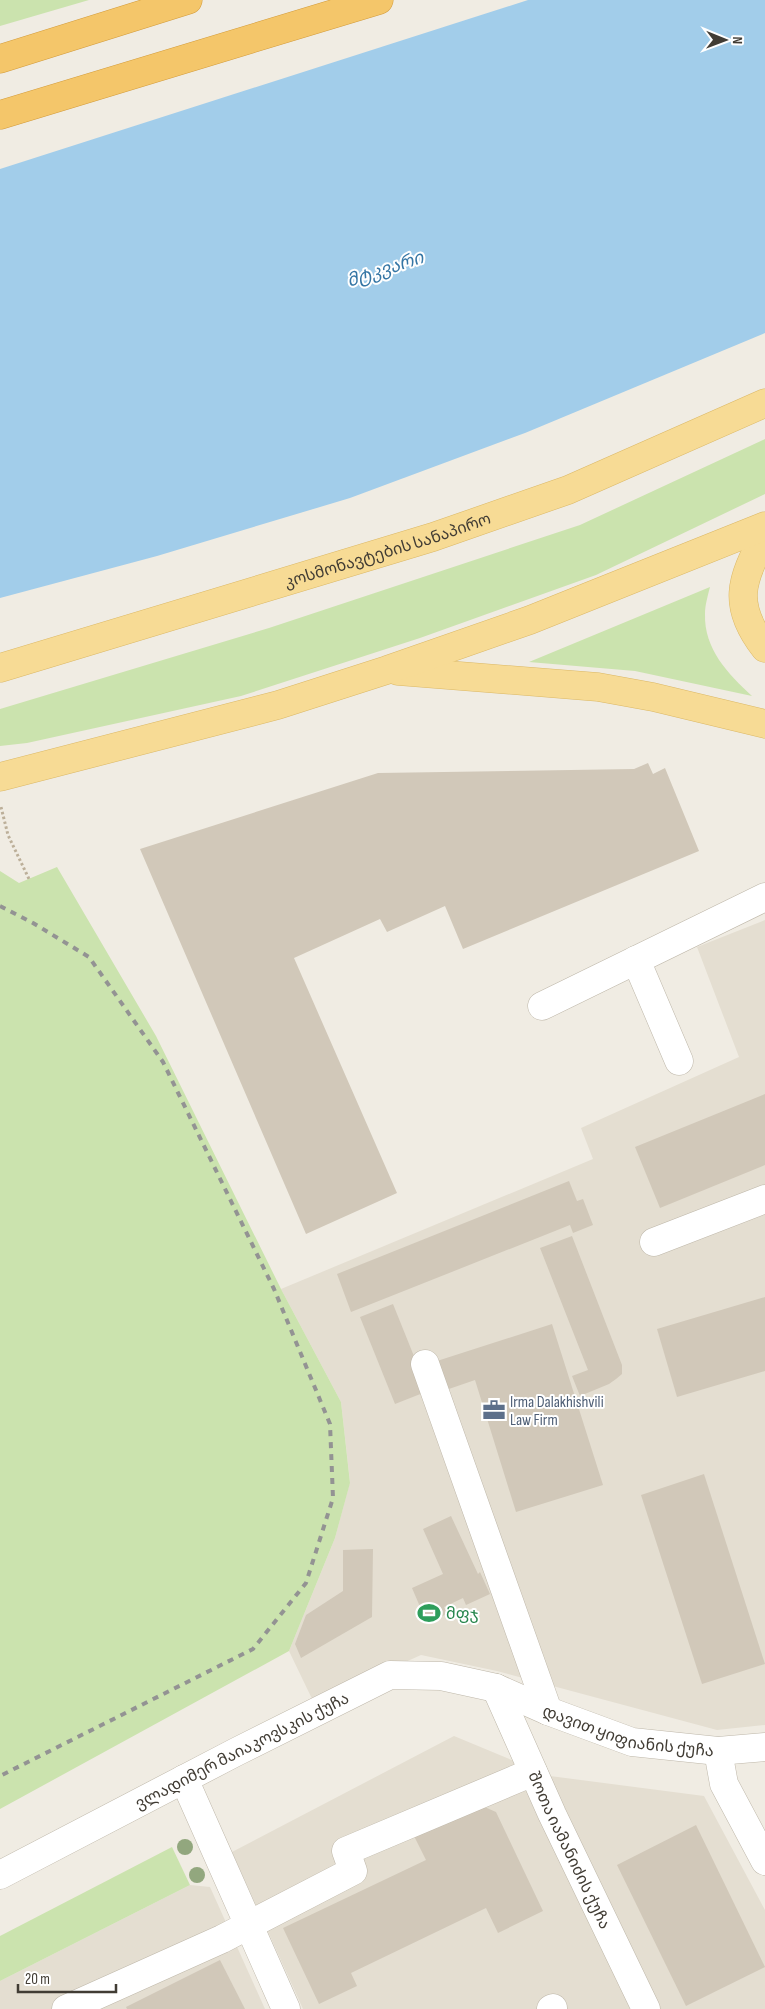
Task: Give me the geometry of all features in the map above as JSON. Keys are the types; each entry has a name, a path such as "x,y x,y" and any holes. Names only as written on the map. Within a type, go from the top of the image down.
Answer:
{"highway":[{"path":"0,59 188,0"},
{"path":"0,115 379,0"}],"main road":[{"name":"კოსმონავტების სანაპირო","path":"0,668 433,537 568,490 765,403"},
{"path":"3,776 278,704 387,670 530,620 765,526"},
{"path":"765,536 750,563 743,584 744,604 748,622 765,648"},
{"path":"387,670 598,687 653,697 765,724"}],"street":[{"path":"542,1006 765,897"},
{"path":"636,960 679,1061"},
{"path":"654,1242 765,1199"},
{"path":"425,1364 548,1711"},
{"name":"ვლადიმერ მაიაკოვსკის ქუჩა","path":"0,1875 390,1675 441,1676 496,1688"},
{"name":"დავით ყიფიანის ქუჩა","path":"496,1688 548,1711 632,1742 718,1751 765,1747"},
{"name":"შოთა იამანიძის ქუჩა","path":"496,1688 533,1772 646,2009"},
{"path":"718,1751 724,1784 765,1861"},
{"path":"66,2009 222,1939 353,1871 346,1852 533,1772"},
{"path":"184,1779 286,2009"}],"path":[{"path":"1,806 8,835 29,879"}],"shaded area":[{"path":"765,920 765,1725 717,1730 497,1671 421,1655 314,1703 289,1651 335,1538 350,1482 341,1402 281,1289 593,1159 581,1128 739,1057 697,947"},
{"path":"454,1736 550,1776 704,1796 765,1910 765,2009 303,2009 232,1852"},
{"path":"190,1885 210,1887 265,2009 0,2009 0,1981"}],"green space":[{"path":"0,0 89,0 0,26"},
{"path":"765,439 765,494 596,575 420,638 241,696 27,743 0,746 0,709 269,628 580,525"},
{"path":"710,587 705,614 706,627 713,650 726,670 752,696 635,671 529,662"},
{"path":"57,867 156,1036 281,1289 341,1402 350,1483 335,1538 289,1651 0,1809 0,871 19,883"},
{"path":"172,1847 190,1885 0,1981 0,1936"}],"water":[{"name":"მტკვარი","path":"528,0 765,0 765,333 525,433 350,498 157,556 0,598 0,169"}],"building":[{"path":"648,763 653,774 665,768 699,851 463,949 445,906 387,932 380,919 294,958 397,1193 306,1234 140,849 378,773 634,769"},
{"path":"765,1094 765,1165 660,1208 635,1147"},
{"path":"569,1181 577,1201 583,1199 593,1225 573,1233 570,1225 351,1312 337,1274"},
{"path":"572,1236 622,1365 622,1374 616,1379 609,1384 580,1396 572,1376 588,1370 540,1248"},
{"path":"765,1297 765,1371 677,1397 657,1329"},
{"path":"393,1304 428,1391 395,1404 360,1317"},
{"path":"552,1324 603,1485 516,1512 475,1380 446,1390 437,1361"},
{"path":"704,1474 765,1664 702,1684 641,1495"},
{"path":"451,1516 478,1574 480,1572 490,1594 466,1605 463,1598 444,1607 447,1614 427,1623 412,1588 443,1574 423,1529"},
{"path":"373,1549 372,1617 301,1658 295,1644 306,1615 343,1591 343,1550"},
{"path":"480,1805 496,1812 543,1911 498,1933 486,1908 351,1973 357,1986 319,2004 283,1928 426,1860 414,1836"},
{"path":"696,1825 765,1967 686,2006 617,1865"},
{"path":"220,1960 245,2009 127,2009 126,2007"}],"railway":[{"path":"0,906 33,923 89,957 163,1062 274,1289 330,1424 333,1498 306,1583 253,1649 0,1776"}],"place":[{"name":"Irma Dalakhishvili Law Firm","path":"494,1410"},
{"name":"მფჯ","path":"429,1613"}]}
